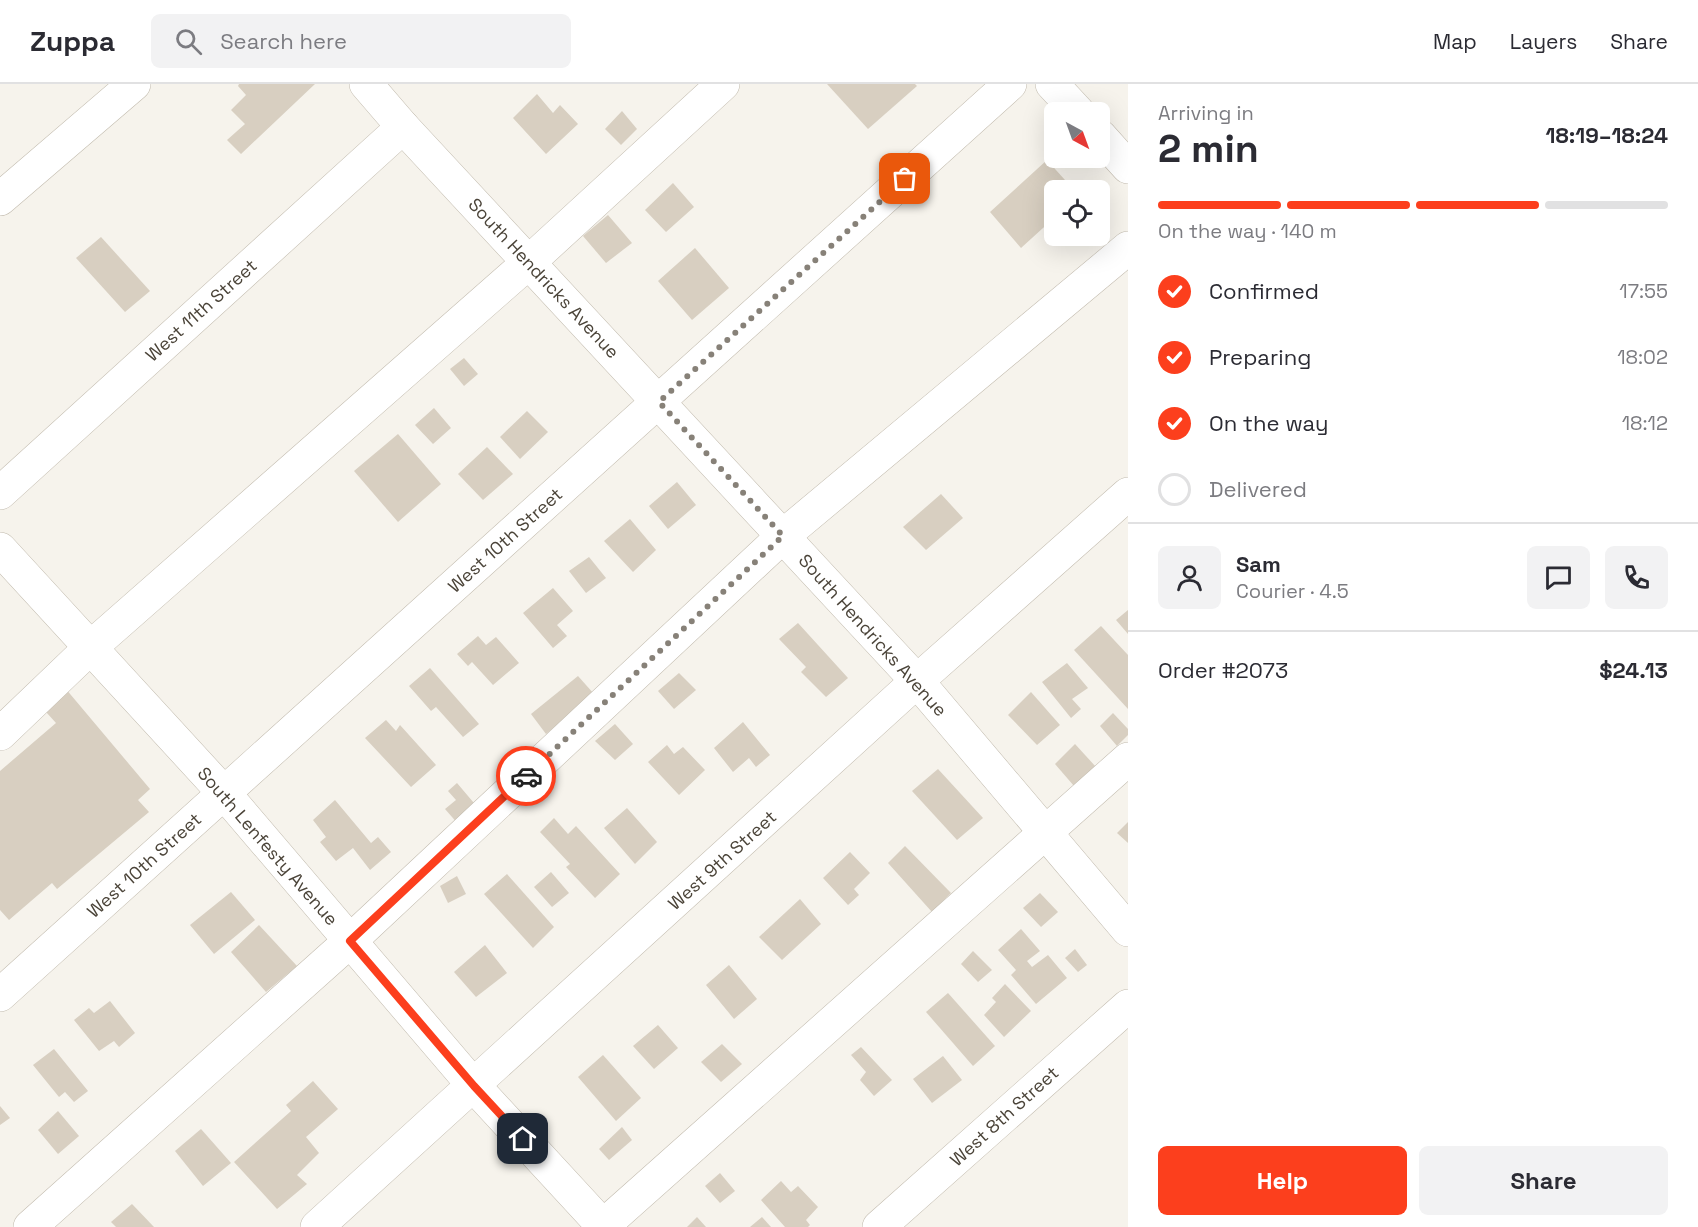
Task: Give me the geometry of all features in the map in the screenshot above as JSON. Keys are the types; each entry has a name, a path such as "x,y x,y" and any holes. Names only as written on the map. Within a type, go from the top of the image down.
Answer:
{"street":[{"path":"0,199 134,84"},
{"name":"South Hendricks Avenue","path":"366,84 403,127 917,681 1128,930"},
{"path":"0,734 91,647 529,262 723,84"},
{"name":"West 10th Street","path":"0,995 1010,84"},
{"path":"1052,84 1069,102"},
{"name":"West 11th Street","path":"0,493 403,127"},
{"path":"1110,147 1128,167"},
{"path":"30,1227 350,941 783,536 1128,248"},
{"name":"West 9th Street","path":"317,1227 917,681 1128,494"},
{"name":"South Lenfesty Avenue","path":"0,549 224,793 474,1086 604,1227"},
{"path":"604,1227 1128,759"},
{"name":"West 8th Street","path":"879,1227 1128,1006"}],"building":[{"path":"239,84 315,84 241,154 227,140 245,124 231,110 246,95 238,86"},
{"path":"827,84 915,84 917,86 868,129"},
{"path":"537,94 553,113 560,105 578,124 546,154 513,118"},
{"path":"622,111 637,129 621,145 605,129"},
{"path":"1044,163 1044,168 1054,168 1065,180 1044,180 1044,227 1021,248 990,212"},
{"path":"673,183 694,207 666,232 645,210"},
{"path":"608,215 632,243 606,263 583,236"},
{"path":"101,237 150,291 125,312 76,258"},
{"path":"695,248 729,288 692,320 658,281"},
{"path":"464,358 478,374 464,386 450,369"},
{"path":"434,408 451,428 433,444 415,425"},
{"path":"527,411 548,432 520,459 500,437"},
{"path":"398,434 441,484 398,522 354,471"},
{"path":"487,447 513,474 483,500 458,474"},
{"path":"677,482 696,505 668,529 649,506"},
{"path":"941,494 963,518 926,550 903,527"},
{"path":"630,519 656,550 633,572 604,541"},
{"path":"589,557 606,578 586,593 569,571"},
{"path":"553,588 573,611 557,625 567,636 553,648 523,613"},
{"path":"1128,610 1128,634 1116,620"},
{"path":"798,623 848,678 826,697 801,672 806,667 779,639"},
{"path":"1101,626 1128,655 1128,709 1074,650"},
{"path":"478,636 486,645 496,637 519,663 493,685 472,662 468,666 457,654"},
{"path":"1067,663 1088,688 1072,699 1081,709 1071,718 1042,682"},
{"path":"430,668 479,724 463,737 436,707 431,711 409,686"},
{"path":"679,673 696,690 674,709 658,691"},
{"path":"578,676 594,694 546,734 531,714"},
{"path":"60,682 150,789 138,800 149,812 57,889 52,883 9,920 0,910 0,771 56,723 37,702"},
{"path":"1031,692 1060,725 1037,745 1008,715"},
{"path":"1113,713 1128,729 1128,735 1117,746 1100,726"},
{"path":"386,720 396,731 400,725 436,765 411,787 365,738"},
{"path":"743,722 770,755 756,767 749,758 733,772 714,748"},
{"path":"615,724 633,744 615,760 595,741"},
{"path":"1075,744 1096,767 1074,786 1055,764"},
{"path":"667,745 674,754 683,747 705,770 679,795 648,762"},
{"path":"938,769 983,818 957,840 912,791"},
{"path":"457,783 479,809 459,825 445,809 456,800 448,791"},
{"path":"335,800 371,843 378,837 391,852 370,870 353,848 336,861 320,842 326,837 313,820"},
{"path":"627,808 657,842 635,864 604,828"},
{"path":"554,818 568,834 576,826 620,874 595,898 566,867 570,864 540,832"},
{"path":"1128,822 1128,843 1117,833"},
{"path":"905,846 951,893 932,912 888,863"},
{"path":"850,852 870,873 854,889 859,895 848,905 823,878"},
{"path":"551,872 569,893 552,907 534,887"},
{"path":"507,874 554,927 533,948 484,894"},
{"path":"457,876 466,894 448,903 440,886"},
{"path":"231,892 255,920 214,954 190,925"},
{"path":"1040,893 1058,912 1041,927 1023,908"},
{"path":"800,899 821,924 782,960 759,937"},
{"path":"259,925 297,966 266,992 231,952"},
{"path":"1021,929 1040,951 1027,961 1032,967 1048,955 1067,978 1036,1004 1011,975 1016,970 998,950"},
{"path":"485,945 507,973 476,997 454,972"},
{"path":"1075,949 1087,965 1078,972 1065,958"},
{"path":"973,951 992,970 978,982 961,964"},
{"path":"729,965 757,999 734,1019 706,985"},
{"path":"1005,984 1031,1011 1004,1037 984,1015 996,1002 992,998"},
{"path":"948,993 995,1046 973,1066 926,1012"},
{"path":"110,1001 135,1033 119,1047 114,1041 99,1051 74,1020 89,1008 94,1013"},
{"path":"658,1025 678,1048 654,1069 633,1046"},
{"path":"722,1044 742,1064 721,1082 701,1062"},
{"path":"861,1047 892,1080 874,1096 860,1080 866,1072 851,1055"},
{"path":"54,1049 88,1091 74,1102 65,1092 59,1097 33,1065"},
{"path":"603,1055 641,1098 616,1121 578,1077"},
{"path":"943,1056 962,1080 932,1103 913,1079"},
{"path":"313,1081 338,1109 306,1137 319,1153 297,1175 307,1184 277,1209 234,1162 291,1111 286,1105"},
{"path":"0,1106 10,1118 0,1125"},
{"path":"58,1111 79,1136 58,1154 38,1130"},
{"path":"622,1127 632,1140 609,1160 599,1149"},
{"path":"201,1129 231,1163 203,1186 175,1151"},
{"path":"720,1173 735,1191 720,1203 705,1186"},
{"path":"781,1181 791,1192 798,1186 818,1207 806,1220 810,1225 808,1227 785,1227 761,1200"},
{"path":"132,1204 154,1227 116,1227 111,1222"},
{"path":"697,1217 706,1227 687,1227"},
{"path":"762,1217 771,1227 750,1227"}],"way so far":[{"path":"526,776 783,536 659,402 905,179"}],"route":[{"path":"523,1139 474,1086 350,941 526,776"}]}
